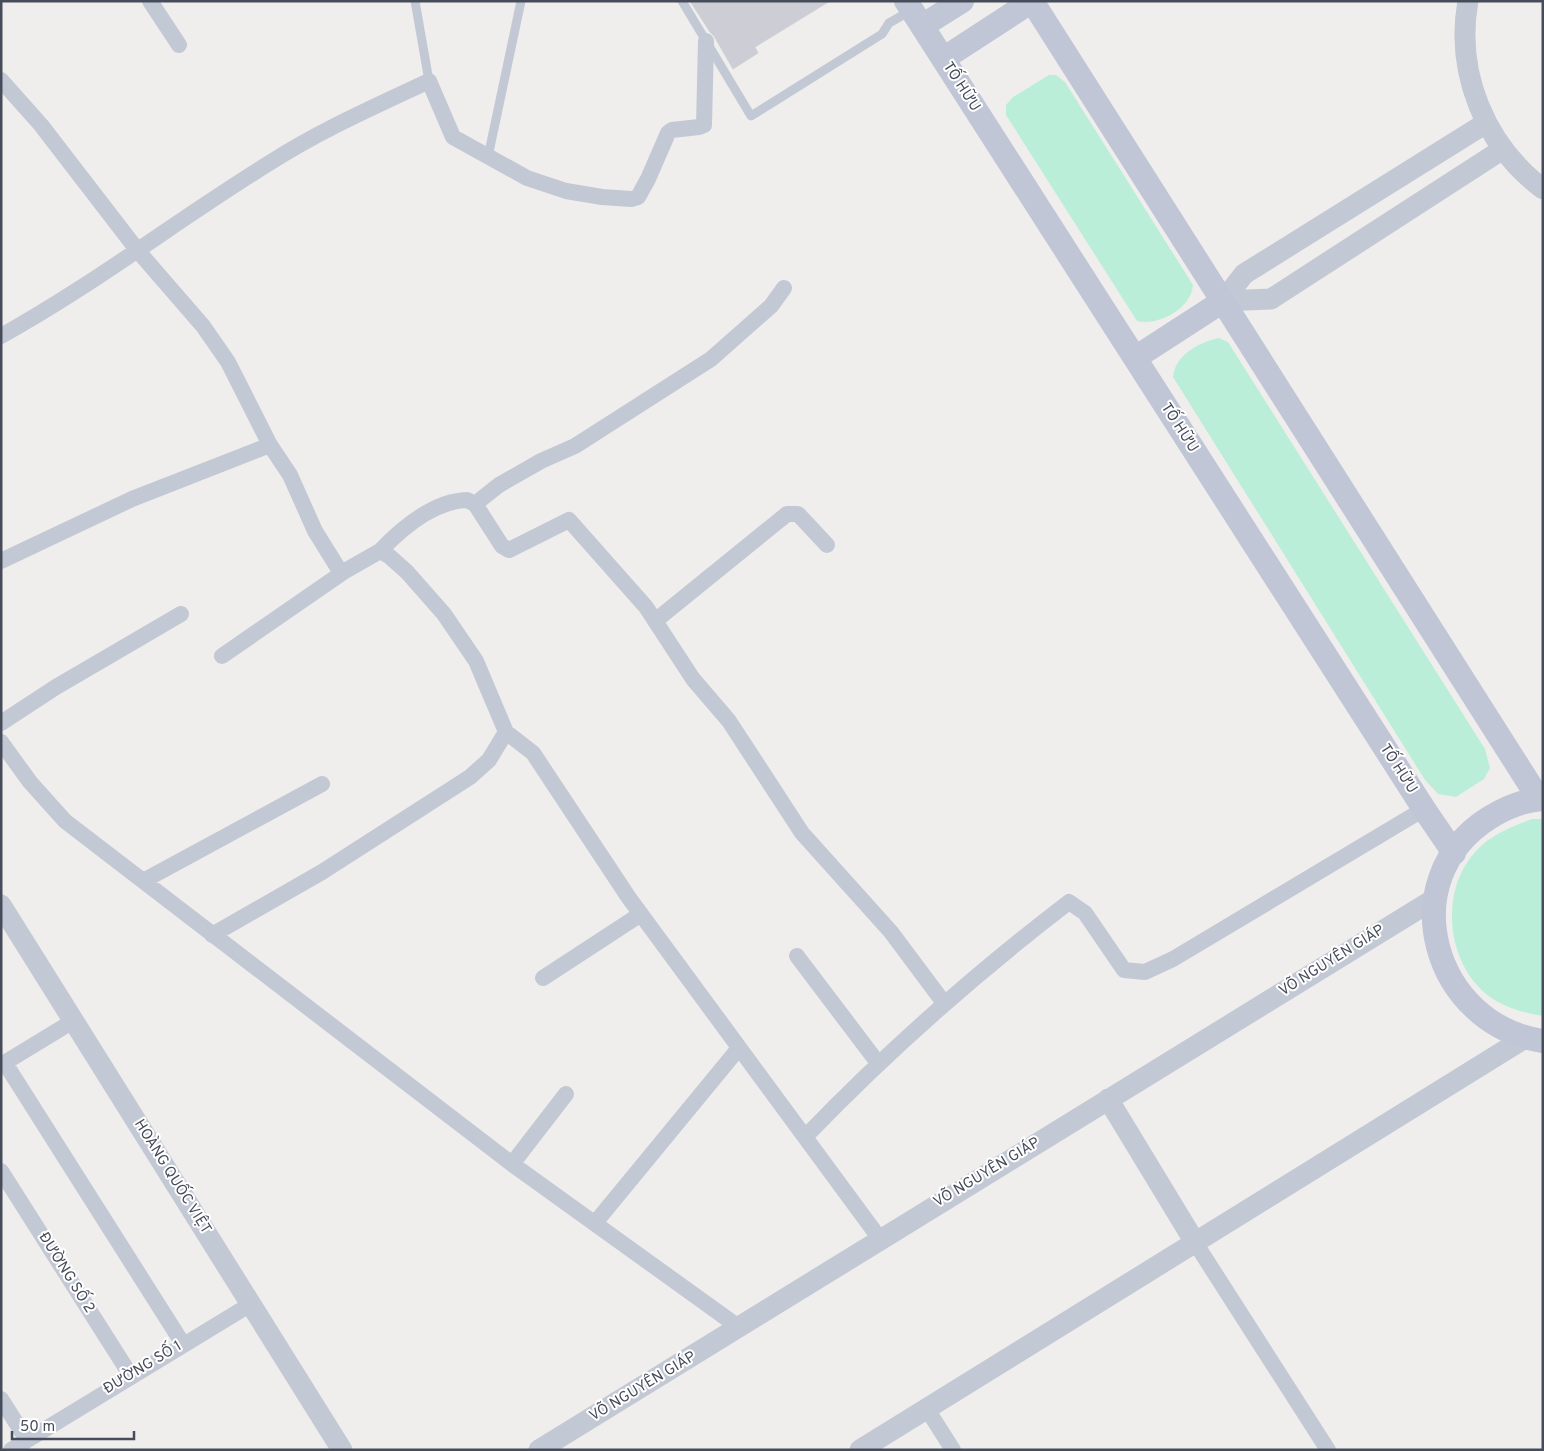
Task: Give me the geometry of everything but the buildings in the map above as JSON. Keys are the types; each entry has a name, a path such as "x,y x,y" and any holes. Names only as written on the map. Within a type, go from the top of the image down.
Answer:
{"main road":[{"path":"914,13 962,1"},
{"path":"943,59 1032,1 1541,799 1519,804 1482,823 1454,853 1443,874 1436,898 1434,920 1436,943 1443,965 1453,985 1467,1003 1484,1018 1504,1030 1534,1040"},
{"name":"TỐ HỮU","path":"914,13 1454,853"},
{"path":"1135,358 1223,301"}],"street":[{"path":"150,1 179,45"},
{"path":"1468,1 1465,16 1465,53 1472,89 1486,123 1503,150 1527,177 1543,189"},
{"path":"1,336 53,307 272,161 351,118 429,81 453,138 527,178 566,191 602,197 632,199 638,196 648,179 668,133 672,130 704,125 706,41"},
{"path":"1,80 41,125 138,250 203,326 228,362 270,445 290,475 315,531 330,558 338,568 345,571"},
{"path":"1223,301 1244,274 1486,123"},
{"path":"1223,301 1271,300 1503,150"},
{"path":"1416,166 1434,194"},
{"path":"1317,228 1335,258"},
{"path":"476,504 498,485 542,461 575,446 712,359 771,306 784,288"},
{"path":"1,561 132,500 270,445"},
{"path":"222,656 345,571 380,551 407,526 443,505 467,500 476,504 502,546 509,550 569,520 646,607 693,679 730,721 802,833 891,932 944,1003"},
{"path":"655,621 787,514 798,514 827,545"},
{"path":"380,551 406,572 444,614 476,661 506,732 533,753 641,914 880,1239"},
{"path":"1,723 56,687 181,614"},
{"path":"212,935 322,872 470,777 489,760 506,732"},
{"path":"1,742 30,782 66,821 512,1164 740,1328"},
{"path":"143,881 322,784"},
{"path":"806,1136 878,1063 944,1003 1069,902 1085,913 1124,970 1145,972 1173,959 1424,809"},
{"name":"VÕ NGUYÊN GIÁP","path":"539,1450 1436,898"},
{"name":"HOÀNG QUỐC VIỆT","path":"1,906 75,1020 342,1450"},
{"path":"543,978 641,914"},
{"path":"797,956 878,1063"},
{"path":"75,1020 3,1064 183,1344"},
{"path":"860,1450 1534,1040"},
{"path":"595,1224 739,1048"},
{"path":"512,1164 566,1094"},
{"path":"1108,1099 1196,1244 1328,1450"},
{"name":"ĐƯỜNG SỐ 2","path":"1,1171 131,1376"},
{"name":"ĐƯỜNG SỐ 1","path":"11,1450 251,1304"},
{"path":"1,1399 27,1440"},
{"path":"927,1409 953,1450"}],"lane":[{"path":"414,1 429,81"},
{"path":"488,157 521,1"},
{"path":"682,1 751,116 882,34 889,23 914,13"}],"green space":[{"path":"1049,75 1056,75 1065,82 1193,285 1191,294 1180,308 1164,318 1146,322 1137,321 1006,115 1006,105 1013,97"},
{"path":"1219,338 1228,342 1485,749 1490,768 1484,779 1456,797 1438,794 1425,780 1173,377 1178,362 1183,356 1196,346"},
{"path":"1532,819 1543,819 1543,1016 1523,1012 1505,1005 1493,999 1477,985 1465,968 1457,949 1453,928 1452,907 1456,887 1464,868 1476,851 1489,840 1509,828"}]}
